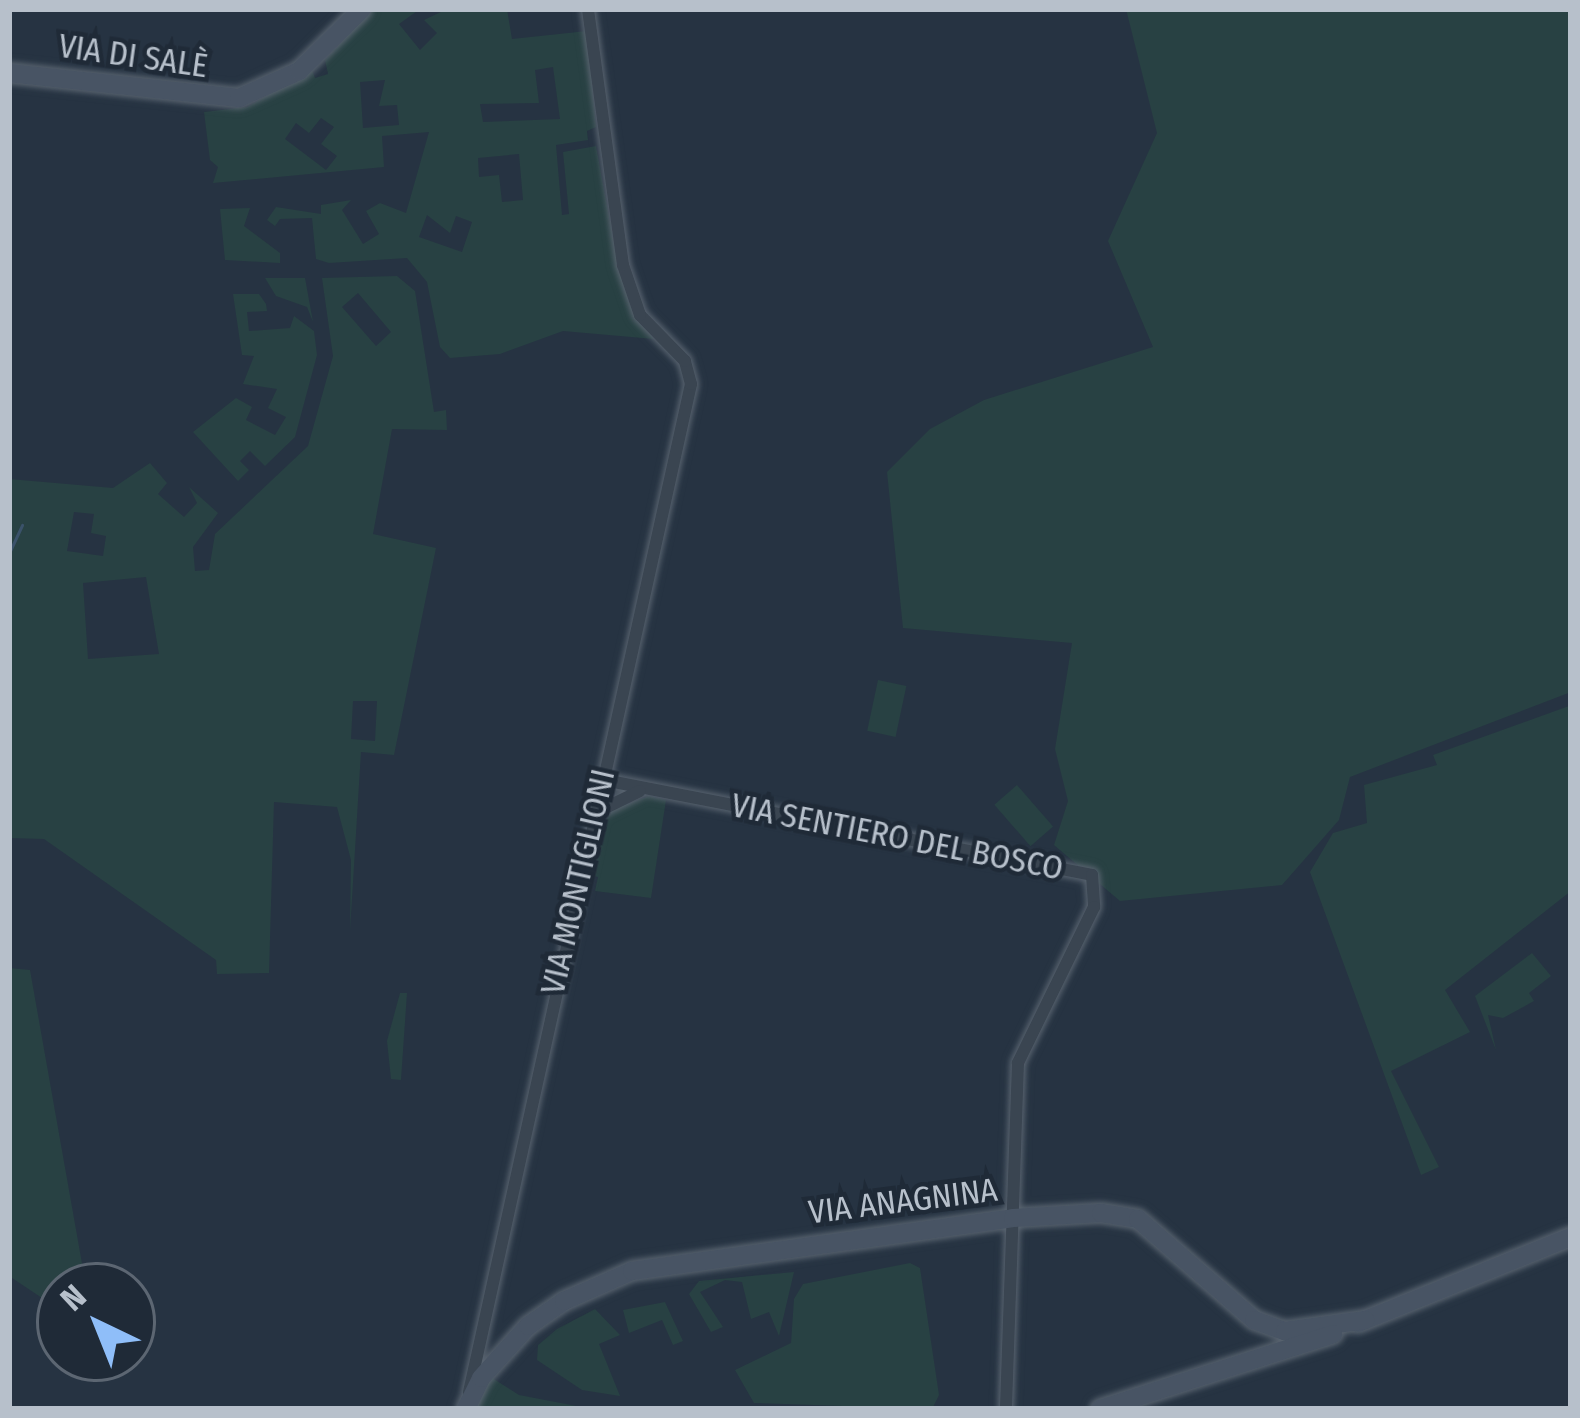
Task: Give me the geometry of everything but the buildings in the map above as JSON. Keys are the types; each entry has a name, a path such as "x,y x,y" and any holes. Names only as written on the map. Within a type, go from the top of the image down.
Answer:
{"main road":[{"name":"VIA DI SALÈ","path":"9,73 239,98 298,71 362,9"},
{"name":"VIA ANAGNINA","path":"466,1407 502,1352 564,1300 632,1271 1012,1218 1138,1219 1254,1320 1285,1331"},
{"path":"1100,1409 1270,1358 1571,1238"},
{"path":"1270,1358 1285,1331 1365,1320"}],"street":[{"name":"VIA MONTIGLIONI","path":"466,1407 687,408 685,361 640,315 623,265 588,9"},
{"name":"VIA SENTIERO DEL BOSCO","path":"604,780 1092,875 1094,907 1018,1063 1006,1409"},
{"path":"595,819 626,792 653,791"},
{"path":"477,1343 484,1355 502,1352"}],"green space":[{"path":"373,9 420,9 399,24 420,50 437,33 424,20 447,9 507,9 512,39 587,31 596,127 587,131 588,140 556,145 562,215 569,214 563,152 596,146 615,249 636,317 654,339 563,331 500,354 450,358 440,347 427,282 407,258 329,263 316,259 312,218 280,219 275,226 267,220 276,207 321,214 321,205 351,200 342,210 363,244 379,234 366,211 380,203 406,213 429,132 382,136 384,167 213,183 218,167 210,160 204,112 247,107 312,70 315,78 328,74 325,60","holes":["553,67 560,119 483,122 480,104 539,103 535,70","385,80 379,106 397,105 399,125 363,128 360,82","321,118 334,127 321,144 337,156 326,170 285,139 296,123 309,133","519,154 523,200 502,202 499,175 479,177 478,158","427,215 450,233 456,216 472,222 462,252 419,237"]},
{"path":"1126,9 1571,9 1571,692 1350,777 1339,820 1282,885 1120,901 1054,845 1068,801 1055,749 1072,643 903,628 887,472 930,429 984,400 1153,347 1108,241 1157,133"},
{"path":"250,208 244,226 280,253 280,263 225,260 220,209"},
{"path":"397,276 415,291 434,412 446,410 447,430 392,429 373,534 436,548 394,755 361,752 350,931 351,860 337,807 274,802 269,973 217,974 216,960 44,839 9,838 9,479 113,488 150,463 167,483 158,494 184,517 197,503 189,487 218,513 193,547 195,571 209,570 215,534 308,446 333,356 322,278","holes":["358,293 391,332 376,346 342,307","74,512 94,514 91,533 106,536 103,556 67,551","146,577 159,654 88,659 83,583","353,701 377,701 375,741 351,739"]},
{"path":"265,278 305,278 313,322 307,307 276,296"},
{"path":"233,294 259,294 266,304 267,311 247,312 249,331 290,328 294,316 314,331 317,355 295,437 265,466 250,451 240,461 249,470 238,481 193,432 236,398 252,407 246,420 275,435 286,417 268,408 277,389 243,384 254,356 242,355"},
{"path":"878,680 906,686 896,737 867,731"},
{"path":"1569,706 1571,891 1445,990 1470,1032 1391,1071 1439,1167 1421,1175 1310,872 1333,833 1367,823 1364,785 1437,765 1433,755"},
{"path":"1017,785 1053,827 1030,846 994,805"},
{"path":"649,796 666,800 651,898 595,891 598,877 590,875 601,827 614,809"},
{"path":"1532,953 1551,976 1529,993 1534,1001 1503,1018 1488,1015 1496,1050 1475,996"},
{"path":"9,968 30,970 82,1262 36,1262 36,1294 9,1276"},
{"path":"400,993 407,993 401,1080 391,1079 387,1041"},
{"path":"910,1263 920,1268 939,1395 932,1409 754,1403 735,1370 791,1343 794,1299 803,1284"},
{"path":"794,1272 779,1336 769,1312 751,1319 742,1282 725,1280 700,1292 723,1327 711,1332 689,1294 699,1281"},
{"path":"665,1302 683,1341 673,1345 662,1320 629,1333 623,1310"},
{"path":"595,1309 620,1335 599,1344 620,1396 582,1390 537,1360 538,1345"},
{"path":"489,1376 519,1395 592,1409 471,1409"}],"waterway":[{"path":"9,553 22,525"}]}
